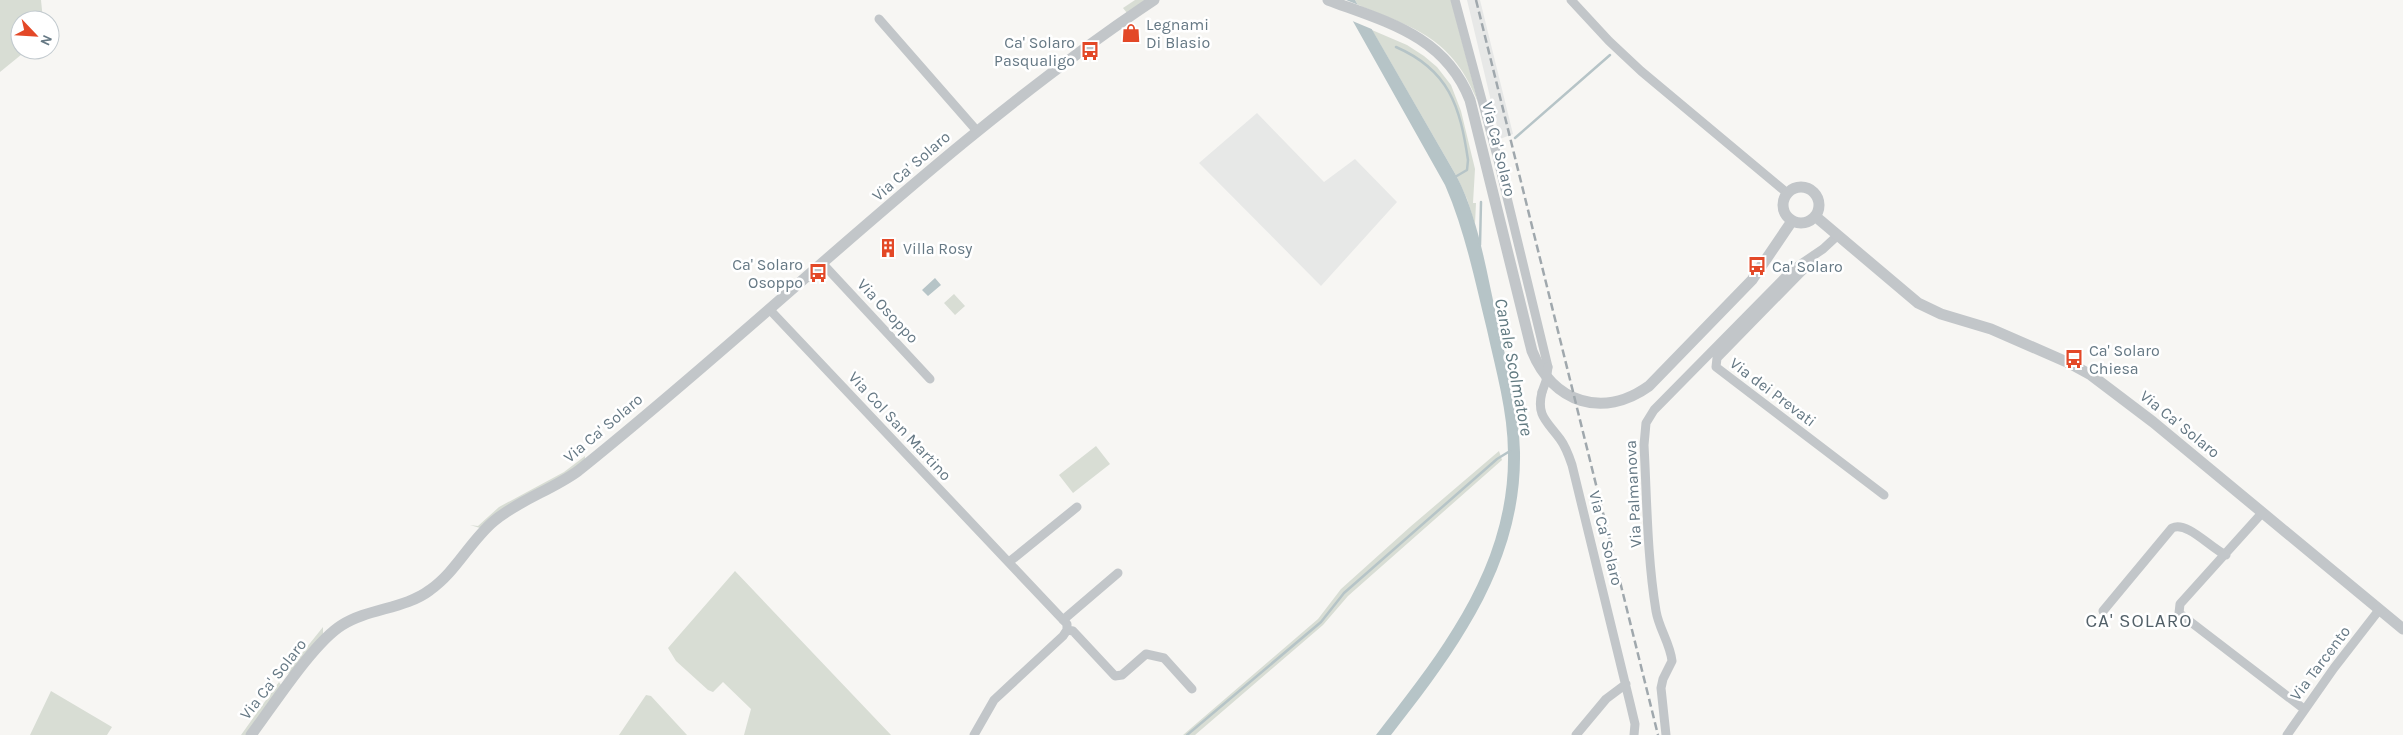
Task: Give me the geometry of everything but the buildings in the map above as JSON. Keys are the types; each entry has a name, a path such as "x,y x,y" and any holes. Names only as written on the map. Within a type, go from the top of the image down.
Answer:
{"street":[{"name":"Via Ca' Solaro","path":"251,735 303,667 334,631 364,614 414,598 432,590 448,574 485,529 499,517 557,485 578,471 770,310 977,131 1091,44 1154,0"},
{"name":"Via Ca' Solaro","path":"1456,0 1497,156 1548,367 1540,401 1544,421 1561,440 1572,465 1626,684 1635,724 1634,735"},
{"path":"1571,0 1609,41 1641,71 1788,193"},
{"name":"Via Ca' Solaro","path":"1331,1 1412,34 1430,45 1453,67 1462,81 1470,100 1480,138 1532,351 1542,370 1554,386 1575,398 1596,403 1617,402 1649,386 1752,280 1792,221"},
{"name":"Via Ca' Solaro","path":"879,19 977,131"},
{"path":"1797,187 1808,188 1813,191 1819,200 1816,216 1802,223 1792,221 1784,211 1784,198 1797,187"},
{"name":"Via Ca' Solaro","path":"1816,216 1918,304 1941,314 2004,335 2091,376 2133,406 2403,629"},
{"name":"Via Palmanova","path":"1666,735 1662,688 1663,679 1672,661 1669,645 1661,632 1654,594 1644,445 1646,423 1654,410 1792,270 1837,236"},
{"name":"Via dei Prevati","path":"1814,255 1813,260 1718,358 1716,367 1884,495"},
{"name":"Via Osoppo","path":"823,264 930,379"},
{"name":"Via Col San Martino","path":"770,310 1063,620 1067,630"},
{"path":"1009,562 1077,507"},
{"path":"2262,512 2226,555 2180,604 2179,613 2304,709"},
{"path":"2103,611 2172,528 2178,526 2187,528 2216,551 2226,555"},
{"path":"1063,620 1118,573"},
{"name":"Via Tarcento","path":"2287,735 2304,709 2379,610"},
{"path":"974,735 994,700 1067,630 1073,632 1115,676 1122,675 1146,654 1164,658 1192,689"},
{"path":"1576,735 1606,698 1626,684"}],"shaded area":[{"path":"0,0 41,0 42,10 10,10 10,60 15,60 0,72"},
{"path":"1135,0 1145,0 1127,13 1123,8"},
{"path":"1341,0 1355,0 1465,193 1485,264 1512,385 1519,435 1518,493 1510,532 1497,569 1481,604 1461,639 1439,672 1391,735 1376,735 1447,639 1467,605 1484,570 1497,533 1506,494 1508,453 1506,422 1501,392 1469,256 1452,202 1445,185"},
{"path":"1355,0 1451,0 1478,102 1468,80 1457,63 1430,38 1398,21 1358,5"},
{"path":"1467,0 1480,0 1513,134 1500,139"},
{"path":"1372,30 1407,45 1424,56 1437,67 1451,85 1461,111 1475,169 1473,203 1476,203 1475,224 1457,177"},
{"path":"1257,113 1324,182 1355,159 1397,202 1321,286 1199,163"},
{"path":"935,278 941,285 928,296 922,290"},
{"path":"954,294 965,306 955,315 944,303"},
{"path":"1096,446 1110,464 1073,493 1059,475"},
{"path":"1499,451 1502,460 1348,596 1323,625 1195,735 1183,735 1318,619 1341,589"},
{"path":"585,456 585,461 480,528 470,525 478,526 499,507 564,472"},
{"path":"735,571 891,735 744,735 751,709 723,682 713,692 708,690 676,661 668,648"},
{"path":"323,627 323,634 292,674 286,673"},
{"path":"279,682 282,686 246,735 241,735"},
{"path":"51,691 112,727 107,735 30,735"},
{"path":"646,695 651,696 687,735 619,735"}],"pier":[{"path":"1339,0 1346,0 1361,6 1374,30 1350,20"}],"waterway":[{"path":"1396,47 1414,56 1428,67 1440,79 1456,107 1468,160 1467,170 1455,177"},
{"path":"1515,138 1610,55"},
{"path":"1480,245 1481,202"},
{"path":"1187,735 1321,622 1344,593 1497,459 1510,451"}],"railway":[{"path":"1476,0 1658,735"}],"place":[{"name":"Legnami Di Blasio","path":"1131,33"},
{"name":"Ca' Solaro Pasqualigo","path":"1090,51"},
{"name":"Villa Rosy","path":"888,248"},
{"name":"Ca' Solaro","path":"1757,266"},
{"name":"Ca' Solaro Osoppo","path":"818,273"},
{"name":"Ca' Solaro Chiesa","path":"2074,359"}],"district":[{"name":"CA' SOLARO","path":"2139,621"}],"water label":[{"name":"Canale Scolmatore","path":"1514,367"}]}
